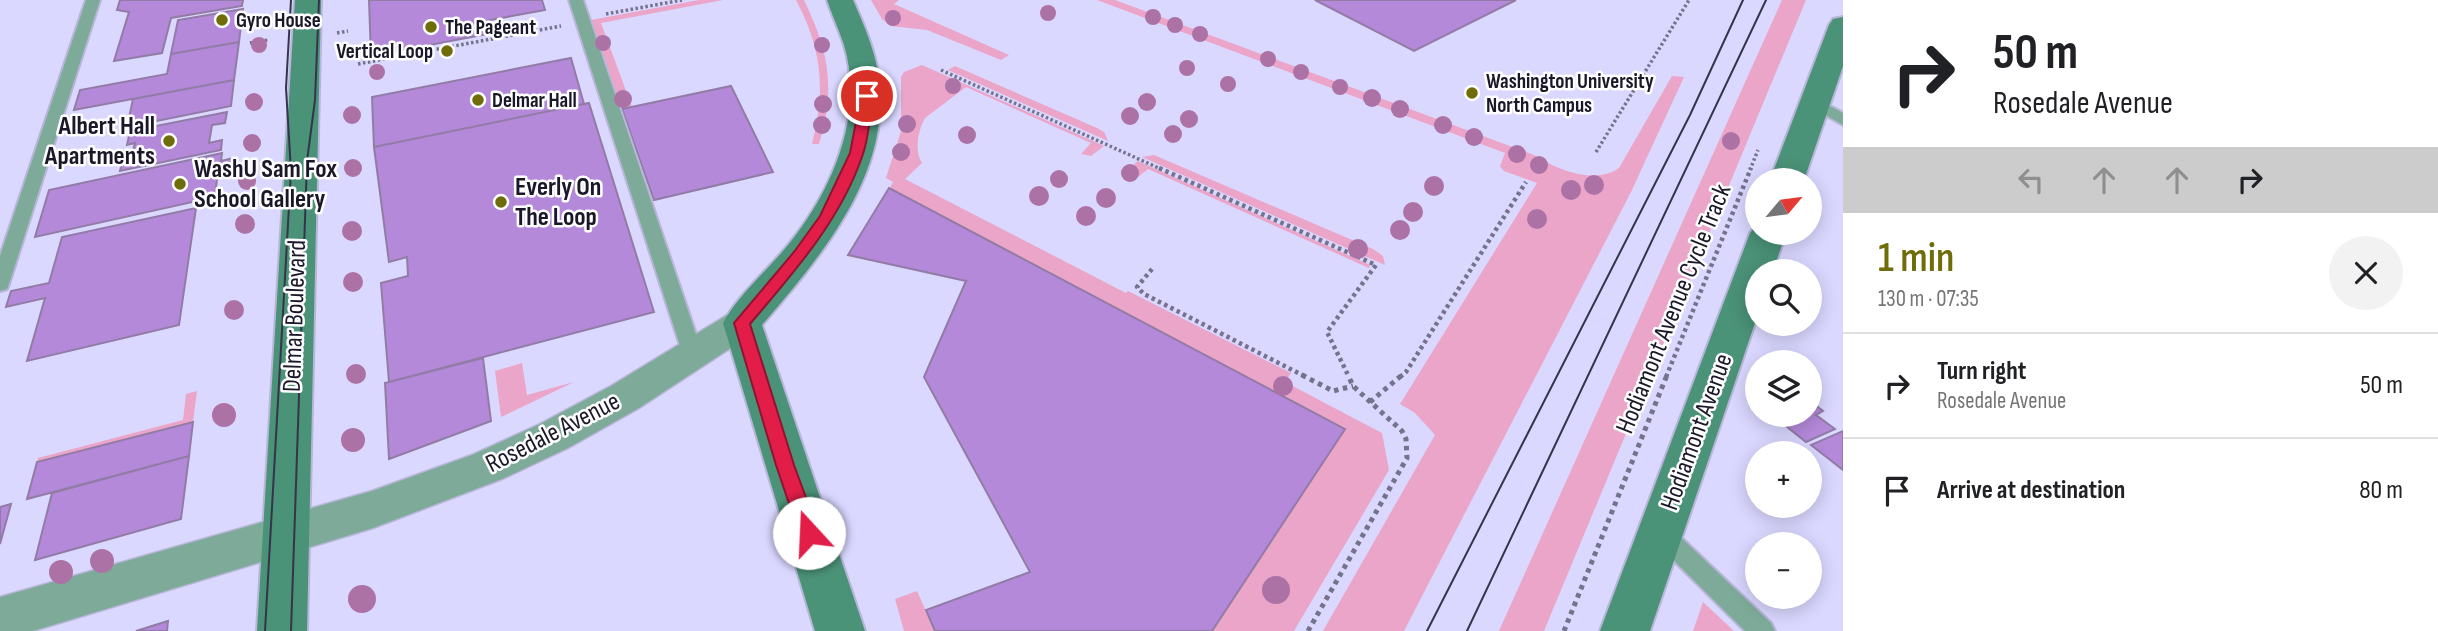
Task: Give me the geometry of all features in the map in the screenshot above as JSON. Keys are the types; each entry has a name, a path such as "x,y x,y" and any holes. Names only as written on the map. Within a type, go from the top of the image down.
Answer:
{"street":[{"name":"Delmar Boulevard","path":"282,631 307,0"},
{"name":"Rosedale Avenue","path":"0,619 373,509 487,467 554,436 693,355 742,323 799,256 827,217 857,153 867,96 865,69 853,26 840,0"},
{"path":"1791,168 1843,25"},
{"name":"Hodiamont Avenue","path":"1625,631 1765,245"},
{"path":"742,323 840,631"}],"lane":[{"path":"0,284 93,0"},
{"path":"576,0 693,355"},
{"path":"1815,103 1843,120"},
{"path":"1661,534 1762,631"}],"path":[{"path":"358,64 682,0"},
{"path":"1596,152 1689,0"},
{"path":"337,33 348,31"},
{"path":"250,43 268,40"},
{"path":"941,70 1376,265 1327,332 1353,386 1402,431 1406,439 1407,458 1308,631"},
{"name":"Hodiamont Avenue Cycle Track","path":"1564,631 1759,149"},
{"path":"1370,402 1406,372 1526,182"},
{"path":"1152,269 1138,287 1144,294 1329,389 1340,391 1353,386"}],"shaded area":[{"path":"699,0 723,0 601,23 632,107 622,109 591,20"},
{"path":"796,0 804,0 813,19 827,70 827,105 819,144 812,144 819,106 819,70 811,36"},
{"path":"871,0 899,0 894,4 1009,55 1001,60 927,30 891,26 882,19"},
{"path":"1097,0 1115,0 1534,155 1576,174 1599,175 1619,168 1672,76 1684,77 1631,192 1404,631 1323,631 1435,435 1415,413 1400,404 1537,183 1504,171 1500,166 1505,153"},
{"path":"1782,0 1806,0 1544,631 1499,631"},
{"path":"922,65 1104,146 1091,156 1081,154 1091,143 966,87 925,118 918,140 918,153 922,163 905,179 1126,293 1128,291 1291,373 1285,382 1382,433 1389,470 1294,631 1212,631 1344,429 890,188 893,182 886,178 901,131 901,77 904,72"},
{"path":"955,66 1097,128 1104,132 1108,141 948,70"},
{"path":"1154,155 1373,249 1383,256 1385,265 1142,157"},
{"path":"1138,161 1370,265 1369,268 1148,169 1138,177 1129,178 1126,171"},
{"path":"522,363 527,395 574,382 501,417 495,371"},
{"path":"197,391 193,422 37,462 38,458 183,420 186,394"},
{"path":"917,591 935,631 904,631 895,599"},
{"path":"1703,602 1734,631 1693,631"}],"building":[{"path":"120,0 243,0 242,6 171,18 162,53 114,61 129,12 117,10"},
{"name":"The Pageant","path":"369,0 542,0 545,10 490,20 493,33 371,56"},
{"name":"Washington University North Campus","path":"1315,0 1516,0 1414,51"},
{"path":"243,9 239,42 171,54 178,20"},
{"path":"239,42 234,80 74,110 80,90 167,74 171,54"},
{"name":"Delmar Hall","path":"571,58 584,104 374,147 372,97"},
{"path":"234,80 231,106 127,127 133,99"},
{"path":"731,86 773,172 654,200 622,109"},
{"name":"Everly On The Loop","path":"589,103 654,312 389,382 381,283 408,276 407,257 389,262 374,147"},
{"name":"Albert Hall Apartments","path":"227,112 225,123 212,125 209,143 222,140 221,150 120,171 124,155 132,154 135,143 127,145 130,131"},
{"path":"222,153 221,161 233,158 232,167 218,170 215,197 35,237 49,190"},
{"path":"889,188 1345,429 1212,631 935,631 926,610 1030,572 924,377 966,281 848,255"},
{"path":"196,208 179,325 27,361 45,298 6,307 11,291 49,283 62,237"},
{"path":"483,358 491,421 389,459 385,383"},
{"path":"1822,419 1835,429 1808,441 1787,427 1822,427"},
{"path":"193,422 189,456 27,499 37,462"},
{"path":"1843,431 1843,470 1822,454 1820,441"},
{"path":"189,456 181,519 35,560 52,493"},
{"path":"11,504 0,544 0,507"},
{"path":"168,621 167,631 136,631"}],"tram line":[{"path":"265,631 291,171 286,88 291,0"},
{"path":"291,631 307,161 315,100 319,0"},
{"path":"1427,631 1690,115 1743,0"},
{"path":"1467,631 1766,0"}],"place":[{"name":"Gyro House","path":"222,20"},
{"name":"The Pageant","path":"431,27"},
{"name":"Vertical Loop","path":"447,51"},
{"name":"Washington University North Campus","path":"1472,93"},
{"name":"Delmar Hall","path":"478,100"},
{"name":"Albert Hall Apartments","path":"169,141"},
{"name":"WashU Sam Fox School Gallery","path":"180,184"},
{"name":"Everly On The Loop","path":"501,202"}],"route":[{"path":"809,533 785,465 742,323 799,256 827,217 857,153 867,96"}]}
